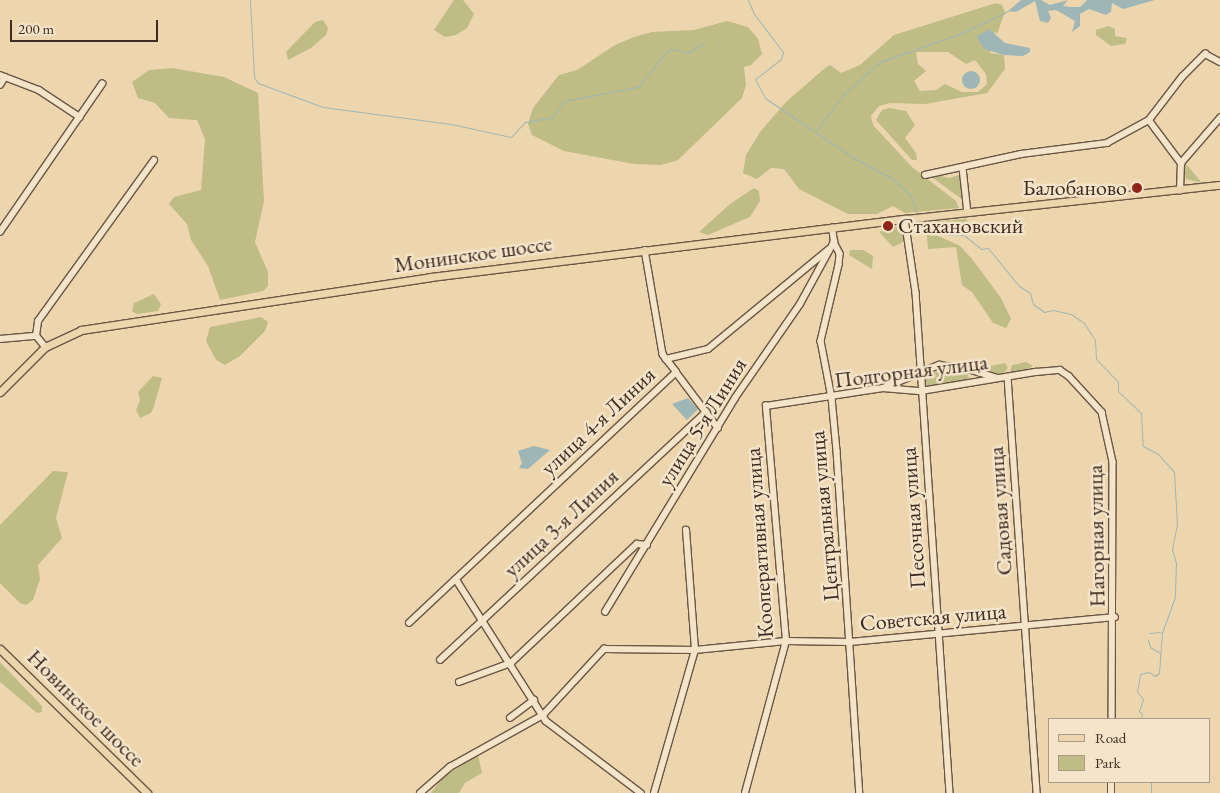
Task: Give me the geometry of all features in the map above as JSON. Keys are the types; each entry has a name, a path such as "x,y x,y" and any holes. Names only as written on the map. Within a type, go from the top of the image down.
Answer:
{"main road":[{"name":"Монинское шоссе","path":"0,392 44,347 81,330 430,277 905,219 1180,191 1220,185"},
{"name":"Новинское шоссе","path":"0,648 146,793"}],"street":[{"path":"925,174 963,168 1021,154 1099,145 1149,120 1202,56 1208,54 1220,62"},
{"path":"0,85 3,76 39,90 80,117"},
{"path":"0,232 102,84"},
{"path":"1181,163 1220,118"},
{"path":"1149,120 1181,163 1180,191"},
{"path":"44,347 36,336 38,321 154,160"},
{"path":"963,168 971,212"},
{"path":"905,219 916,293 922,370"},
{"name":"Центральная улица","path":"832,228 834,242 840,254 840,265 821,341 832,398 860,793"},
{"path":"828,250 834,242"},
{"path":"645,250 663,354 666,359"},
{"name":"улица 4-я Линия","path":"409,623 676,372 666,359 708,349 828,250"},
{"name":"улица 5-я Линия","path":"605,612 718,428 800,304 828,250"},
{"path":"0,339 36,336"},
{"path":"883,388 922,370 951,366 998,379 1009,386"},
{"name":"Песочная улица","path":"922,370 921,390 950,793"},
{"name":"Подгорная улица","path":"766,406 832,398 883,388 921,390 1060,370"},
{"name":"Нагорная улица","path":"1060,370 1084,389 1102,412 1107,427 1113,462 1114,617 1112,718"},
{"path":"676,372 718,428"},
{"name":"Садовая улица","path":"1008,377 1037,793"},
{"name":"Кооперативная улица","path":"745,793 786,641 766,406"},
{"name":"улица 3-я Линия","path":"440,660 706,412"},
{"path":"654,793 695,650 686,530"},
{"path":"459,682 511,663 637,544 647,545"},
{"path":"456,579 543,715 641,793"},
{"name":"Советская улица","path":"543,715 604,649 695,650 786,641 850,642 1114,617"},
{"path":"510,718 534,700"},
{"path":"420,793 450,766 543,715"}],"green space":[{"path":"454,0 463,0 474,14 467,28 456,35 445,37 434,30"},
{"path":"996,3 1002,5 1005,12 997,34 995,31 990,53 1004,55 1005,69 987,93 925,104 890,103 879,106 871,116 873,125 912,167 956,201 959,208 905,213 893,206 877,214 848,214 799,189 784,169 771,168 757,179 743,173 746,155 760,132 786,102 825,68 830,65 841,73 860,65 894,35","holes":["916,52 948,52 966,64 975,60 986,74 987,84 978,92 962,92 945,84 936,90 920,91 914,81 926,71 918,64"]},
{"path":"323,20 328,28 326,35 311,48 288,60 286,52 315,22"},
{"path":"727,21 748,27 758,39 762,54 751,65 744,67 746,85 742,98 678,160 661,165 634,164 564,151 532,135 528,124 533,108 559,75 577,70 615,45 634,37 652,32 694,30"},
{"path":"1108,26 1115,29 1115,36 1127,38 1125,44 1111,46 1096,35 1096,30"},
{"path":"172,68 224,77 258,93 264,201 255,242 268,272 268,286 263,291 220,300 208,266 191,240 187,224 169,204 174,197 201,190 205,139 197,120 169,118 155,103 138,98 132,82 149,70"},
{"path":"889,108 906,111 915,125 905,138 916,153 917,160 912,160 876,120 882,110"},
{"path":"1184,165 1187,165 1202,183 1186,179"},
{"path":"933,174 949,178 959,175 963,200 930,176"},
{"path":"754,188 759,191 760,201 750,217 708,235 699,232 730,204"},
{"path":"966,219 972,226 967,229 937,228 934,234 960,246 972,259 1001,298 1011,319 1006,328 993,323 972,292 962,285 956,247 928,249 927,236 912,227 917,223"},
{"path":"897,226 903,232 903,242 893,247 879,232"},
{"path":"850,250 863,250 873,256 872,269 849,255"},
{"path":"154,294 161,304 158,311 137,314 132,311 134,303"},
{"path":"261,317 268,322 265,331 240,356 225,365 216,360 206,341 210,327"},
{"path":"1026,362 1033,366 1026,370 1010,372 1012,365"},
{"path":"1005,363 1008,368 1002,375 981,368"},
{"path":"950,370 967,372 969,379 927,388 924,386 925,374"},
{"path":"153,376 162,378 154,406 151,413 140,418 136,410 140,400 138,392"},
{"path":"53,471 68,472 56,518 62,538 38,565 40,579 33,600 26,605 20,603 0,583 0,525"},
{"path":"0,662 42,706 42,712 37,713 0,682"},
{"path":"478,755 482,773 465,783 459,793 431,793 443,777"}],"water":[{"path":"1021,0 1041,0 1050,5 1068,0 1063,6 1080,7 1087,0 1155,0 1123,9 1112,3 1111,12 1106,15 1089,9 1080,14 1080,26 1072,32 1075,21 1056,10 1048,11 1051,18 1048,23 1040,21 1035,1 1016,12 1008,11"},
{"path":"989,29 1005,43 1030,48 1030,52 1023,56 1004,55 984,49 977,37"},
{"path":"971,71 977,74 980,80 977,86 971,89 965,86 962,80 965,74"},
{"path":"688,398 698,409 687,420 672,404"},
{"path":"534,446 550,450 528,469 519,468 522,463 518,451"}],"waterway":[{"path":"250,0 254,77 258,83 323,107 451,124 511,137 525,122 553,117 564,101 638,87 667,51 673,49 687,53 704,43"},
{"path":"748,0 754,14 783,52 781,59 755,79 765,98 852,157 893,179 911,196 917,214"},
{"path":"817,130 843,95 880,62 962,33 1008,11"},
{"path":"921,224 949,235 964,235 981,249 988,248 1019,286 1030,293 1033,304 1044,312 1053,310 1071,314 1084,323 1095,340 1096,359 1118,382 1118,391 1141,413 1143,446 1158,454 1174,472 1177,524 1172,549 1176,563 1175,597 1162,632 1159,673 1155,676 1149,672 1140,674 1137,692 1143,699 1139,711 1142,714 1141,718"},
{"path":"1150,633 1160,632"},
{"path":"1148,640 1150,647 1160,653"},
{"path":"1151,783 1151,793"}],"place":[{"name":"Балобаново","path":"1137,188"},
{"name":"Стахановский","path":"888,226"}]}
